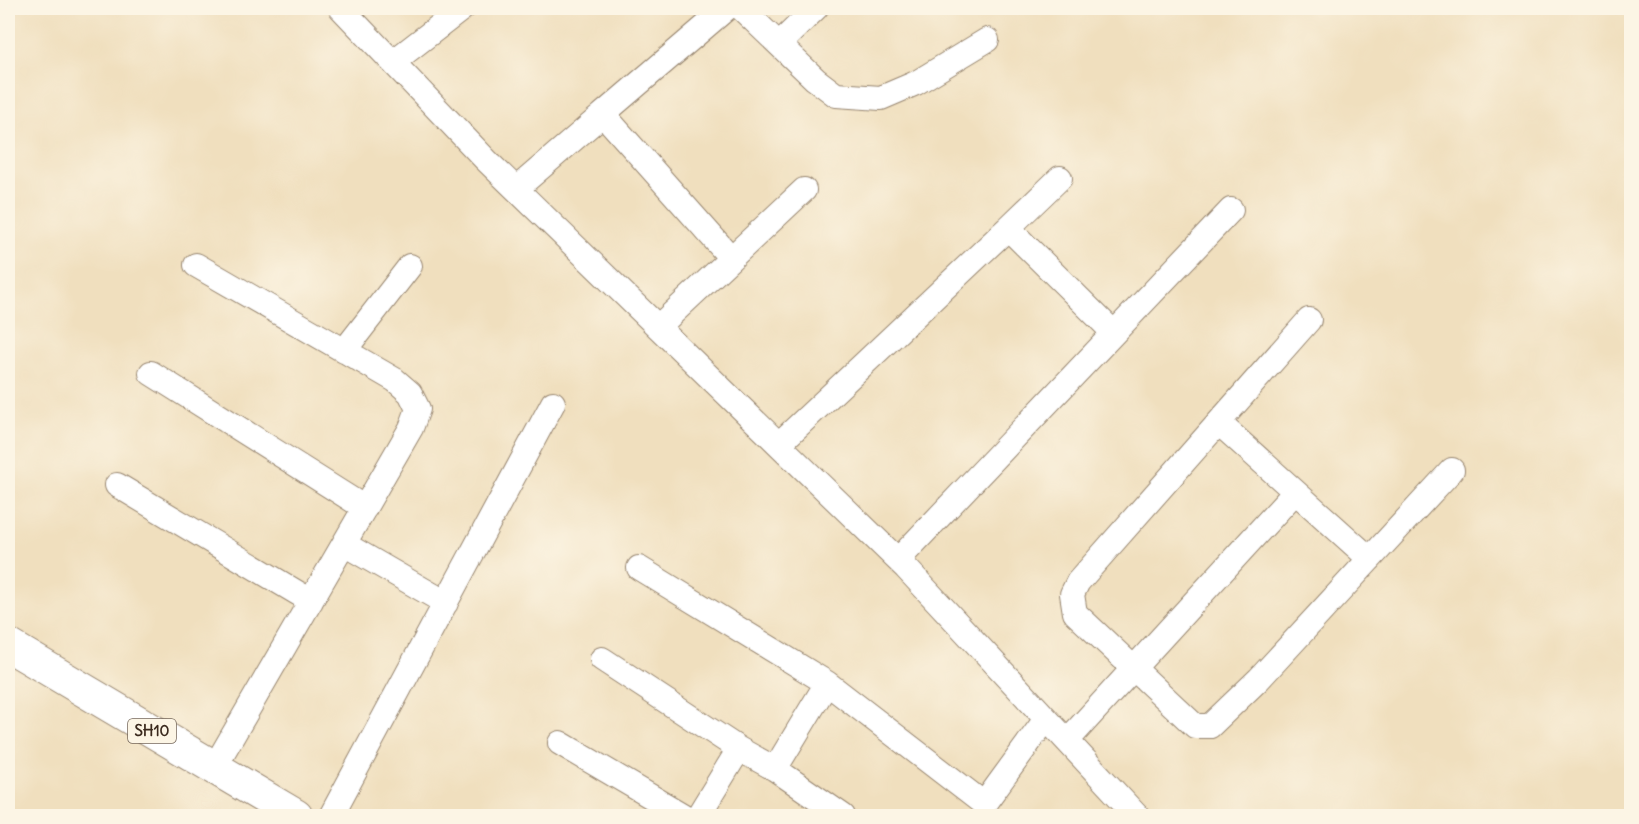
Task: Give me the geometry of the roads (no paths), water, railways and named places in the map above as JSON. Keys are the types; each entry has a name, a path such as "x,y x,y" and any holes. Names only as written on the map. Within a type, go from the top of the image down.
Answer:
{"main road":[{"name":"SH10","path":"8,645 290,815"}],"street":[{"path":"341,8 516,189 898,560 1137,816"},
{"path":"393,62 463,8"},
{"path":"516,189 727,8"},
{"path":"741,8 815,79 836,95 880,98 915,83 987,40"},
{"path":"779,44 816,8"},
{"path":"603,114 731,258"},
{"path":"778,444 1060,178"},
{"path":"658,327 804,190"},
{"path":"898,560 1231,210"},
{"path":"1008,228 1114,333"},
{"path":"196,265 395,380 410,393 418,409 411,428 214,768"},
{"path":"344,351 410,266"},
{"path":"1309,320 1078,582 1072,594 1075,613 1195,726 1210,726 1259,679 1452,470"},
{"path":"151,373 365,508"},
{"path":"331,816 553,404"},
{"path":"1219,423 1370,559"},
{"path":"117,485 311,601"},
{"path":"1067,741 1295,492"},
{"path":"344,544 446,603"},
{"path":"639,568 827,683 984,804 1046,719"},
{"path":"602,659 739,749 775,769 843,816"},
{"path":"775,769 827,683"},
{"path":"560,743 684,816"},
{"path":"698,816 739,749"}]}
